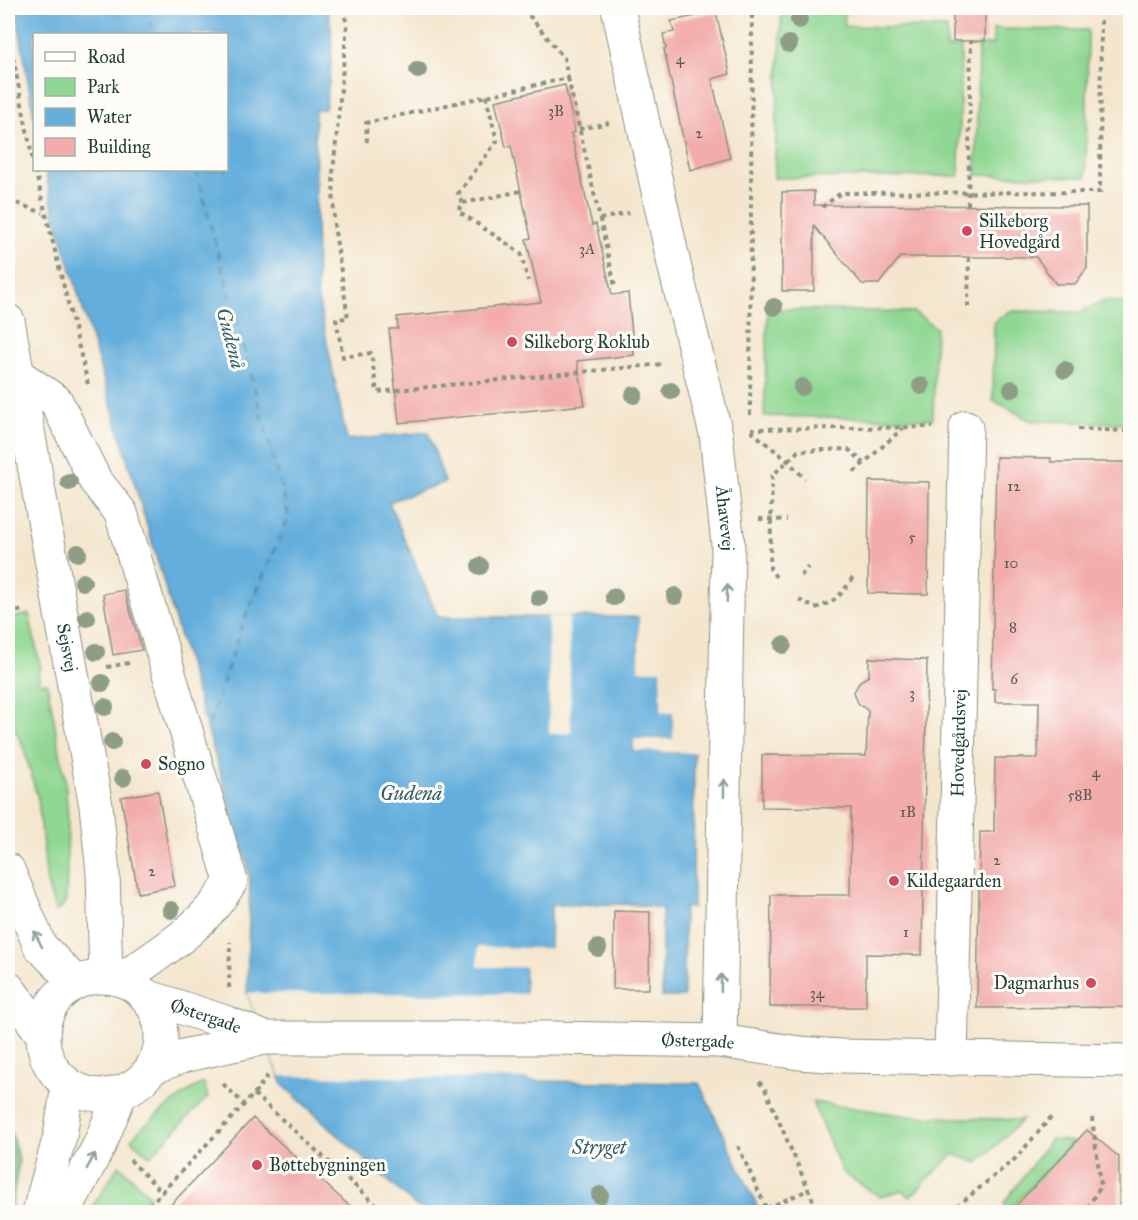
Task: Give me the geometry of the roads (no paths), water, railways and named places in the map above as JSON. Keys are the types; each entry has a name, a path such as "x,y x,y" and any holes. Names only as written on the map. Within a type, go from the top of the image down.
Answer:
{"street":[{"name":"Åhavevej","path":"618,8 697,361 716,434 728,544 720,1041"},
{"name":"Sejsvej","path":"8,321 96,806 112,984"},
{"path":"8,870 40,945 112,984 155,1009 161,1031 159,1054 152,1068 143,1078 121,1092 93,1095 68,1084 51,1066 45,1051 43,1035 45,1019 52,1005 63,992 112,984 197,925 218,904 231,881 121,513 95,480 56,401 18,375"},
{"name":"Hovedgårdsvej","path":"951,1059 966,427"},
{"name":"Østergade","path":"112,984 265,1038"},
{"path":"8,988 43,1035"},
{"name":"Østergade","path":"152,1068 183,1056 265,1038 552,1038 720,1041 799,1053 951,1059 1131,1060"},
{"path":"39,1212 60,1136 68,1084"},
{"path":"64,1212 100,1144 121,1092"}],"water":[{"name":"Gudenå","path":"16,8 327,8 332,45 329,84 325,109 315,110 317,294 347,440 428,432 445,482 389,502 438,617 639,617 639,670 661,670 661,711 673,712 673,739 634,739 634,751 694,753 693,907 684,908 684,997 662,997 662,908 630,904 551,905 550,948 524,948 527,1081 699,1083 760,1212 433,1212 417,1207 283,1085 247,993 250,879 247,863 54,212 45,171 228,171 228,33 33,33 33,112"}],"place":[{"name":"Silkeborg Hovedgård","path":"967,231"},
{"name":"Silkeborg Roklub","path":"512,342"},
{"name":"Sogno","path":"146,764"},
{"name":"Kildegaarden","path":"894,881"},
{"name":"Dagmarhus","path":"1091,983"},
{"name":"Bøttebygningen","path":"257,1165"}],"water label":[{"name":"Stryget","path":"599,1147"}]}
